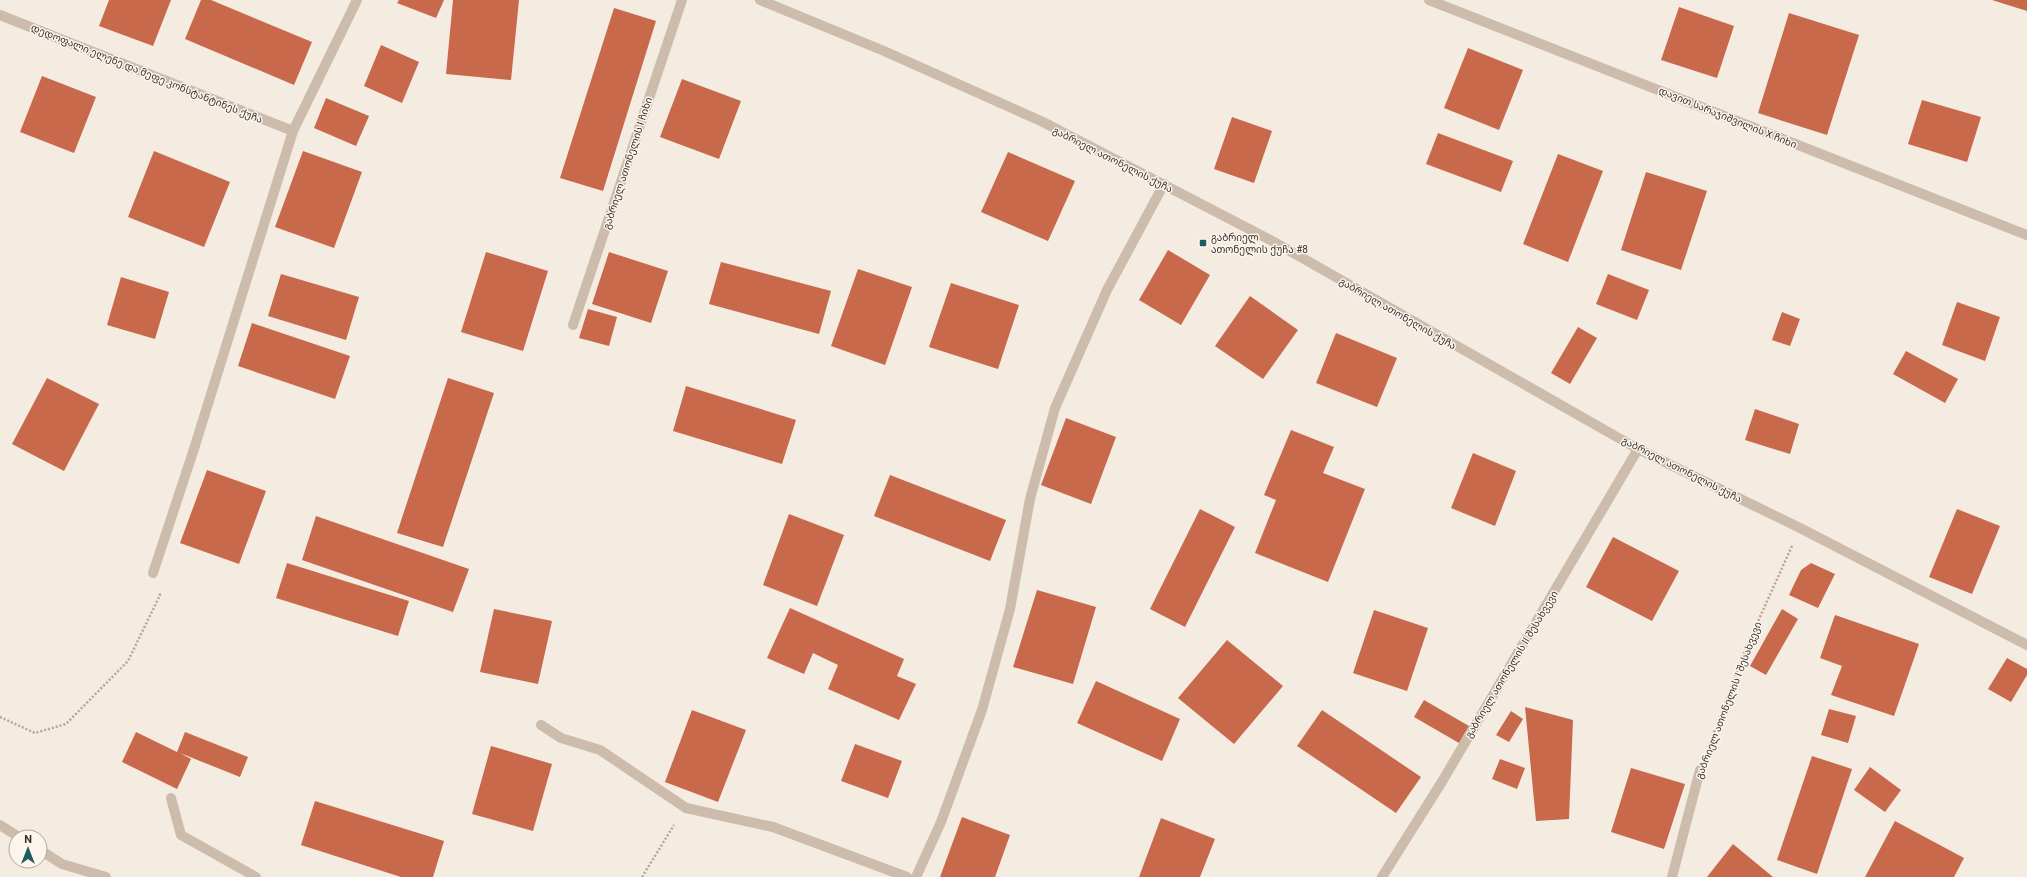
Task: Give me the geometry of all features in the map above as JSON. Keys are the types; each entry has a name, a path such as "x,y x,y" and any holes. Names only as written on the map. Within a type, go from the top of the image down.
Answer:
{"street":[{"path":"153,573 193,452 293,131 357,0"},
{"name":"გაბრიელ ათონელის I ჩიხი","path":"573,325 682,0"},
{"name":"გაბრიელ ათონელის ქუჩა","path":"760,0 884,51 1036,119 1164,184 1276,243 1638,449 1800,528 2027,646"},
{"name":"დავით სარაჯიშვილის X ჩიხი","path":"1429,0 2027,235"},
{"name":"დედოფალი ელენე და მეფე კონსტანტინეს ქუჩა","path":"0,15 293,131"},
{"path":"916,877 940,822 982,710 1010,609 1030,499 1055,408 1107,290 1164,184"},
{"name":"გაბრიელ ათონელის II შესახვევი","path":"1382,877 1443,780 1638,449"},
{"path":"542,725 561,738 600,750 686,808 773,827 907,877"},
{"name":"გაბრიელ ათონელის I შესახვევი","path":"1672,877 1700,770"},
{"path":"171,798 181,835 256,877"},
{"path":"48,855 62,864 106,877"}],"path":[{"name":"გაბრიელ ათონელის I შესახვევი","path":"1700,770 1745,650 1800,528"},
{"path":"0,717 34,733 66,724 128,661 160,595 153,573"},
{"path":"642,877 686,808"}],"building":[{"path":"109,0 171,0 153,46 99,26"},
{"path":"201,0 211,0 312,42 294,85 185,39"},
{"path":"399,0 444,0 436,18 397,3"},
{"path":"453,0 519,0 511,80 446,74"},
{"path":"1992,0 2027,0 2027,11"},
{"path":"1679,7 1734,26 1717,78 1661,60"},
{"path":"614,8 656,21 603,191 560,178"},
{"path":"1789,13 1859,35 1827,135 1758,113"},
{"path":"381,45 419,62 402,103 364,86"},
{"path":"1468,48 1523,70 1499,130 1444,108"},
{"path":"42,76 96,97 74,153 20,132"},
{"path":"682,79 741,101 719,159 660,137"},
{"path":"326,98 369,116 356,146 314,128"},
{"path":"1922,100 1981,117 1967,162 1908,144"},
{"path":"1232,117 1272,131 1254,183 1214,169"},
{"path":"1438,133 1513,161 1501,192 1426,164"},
{"path":"154,151 230,182 204,247 128,217"},
{"path":"303,151 362,172 334,248 275,227"},
{"path":"1008,152 1075,181 1048,241 981,212"},
{"path":"1558,154 1603,171 1568,262 1523,244"},
{"path":"1646,172 1707,191 1681,270 1621,250"},
{"path":"1168,250 1210,275 1181,325 1139,300"},
{"path":"486,252 548,271 523,351 461,332"},
{"path":"609,252 668,271 651,323 592,304"},
{"path":"721,262 831,291 819,334 709,304"},
{"path":"858,269 912,287 885,365 831,346"},
{"path":"281,274 359,297 346,340 268,316"},
{"path":"1608,274 1649,290 1637,320 1596,304"},
{"path":"121,277 169,292 155,339 107,325"},
{"path":"951,283 1019,305 998,369 929,347"},
{"path":"1250,296 1298,330 1263,379 1215,346"},
{"path":"1957,302 2000,317 1985,361 1942,345"},
{"path":"588,309 617,317 609,346 579,338"},
{"path":"1782,312 1800,319 1790,346 1772,340"},
{"path":"252,323 350,356 335,399 238,366"},
{"path":"1578,327 1597,338 1570,384 1551,373"},
{"path":"1336,333 1397,358 1377,407 1316,383"},
{"path":"1906,351 1958,379 1945,403 1893,374"},
{"path":"47,378 99,404 64,471 12,444"},
{"path":"448,378 494,393 443,547 397,533"},
{"path":"686,386 796,420 782,464 673,431"},
{"path":"1755,409 1799,424 1790,454 1745,440"},
{"path":"1066,418 1116,437 1091,504 1041,485"},
{"path":"1291,430 1334,447 1323,473 1365,489 1328,582 1255,553 1276,500 1264,495"},
{"path":"1473,453 1516,471 1495,526 1451,508"},
{"path":"207,470 266,491 239,564 180,543"},
{"path":"890,475 1006,520 990,561 874,516"},
{"path":"1200,509 1235,527 1185,627 1150,609"},
{"path":"1957,509 2000,526 1972,594 1929,577"},
{"path":"789,514 844,535 817,606 763,585"},
{"path":"316,516 469,569 453,612 302,560"},
{"path":"1613,537 1679,571 1652,621 1586,587"},
{"path":"287,563 409,601 398,636 276,598"},
{"path":"1811,563 1835,574 1818,608 1789,595 1801,570"},
{"path":"1037,590 1096,607 1073,684 1013,667"},
{"path":"790,608 904,659 897,676 916,684 899,720 828,689 838,665 813,653 804,674 767,658"},
{"path":"494,609 552,621 538,684 480,672"},
{"path":"1782,609 1798,619 1766,675 1750,666"},
{"path":"1374,610 1428,628 1407,691 1353,673"},
{"path":"1835,615 1919,644 1894,716 1831,695 1842,666 1820,658"},
{"path":"1227,640 1283,686 1234,744 1178,698"},
{"path":"2007,658 2027,669 2027,675 2011,702 1988,689"},
{"path":"1096,681 1180,719 1162,761 1077,723"},
{"path":"1424,700 1469,726 1459,743 1414,717"},
{"path":"1525,707 1573,720 1569,819 1536,821"},
{"path":"1829,709 1856,716 1848,743 1821,735"},
{"path":"692,710 746,730 718,802 665,782"},
{"path":"1322,710 1421,777 1396,813 1297,746"},
{"path":"1511,711 1523,719 1509,742 1496,735"},
{"path":"136,732 177,752 185,732 248,757 240,777 180,753 191,759 177,789 122,762"},
{"path":"855,744 902,761 888,798 841,781"},
{"path":"491,746 552,764 533,831 472,814"},
{"path":"1812,756 1852,769 1817,874 1777,860"},
{"path":"1500,759 1525,768 1517,789 1492,779"},
{"path":"1870,767 1901,790 1885,812 1854,790"},
{"path":"1631,768 1685,784 1664,849 1611,832"},
{"path":"315,801 444,841 433,877 401,877 301,845"},
{"path":"962,817 1010,835 995,877 940,877"},
{"path":"1161,818 1215,839 1200,877 1139,877"},
{"path":"1895,821 1964,858 1954,877 1865,877"},
{"path":"1733,844 1773,877 1707,877"}],"place":[{"name":"გაბრიელ ათონელის ქუჩა #8","path":"1203,243"}]}
